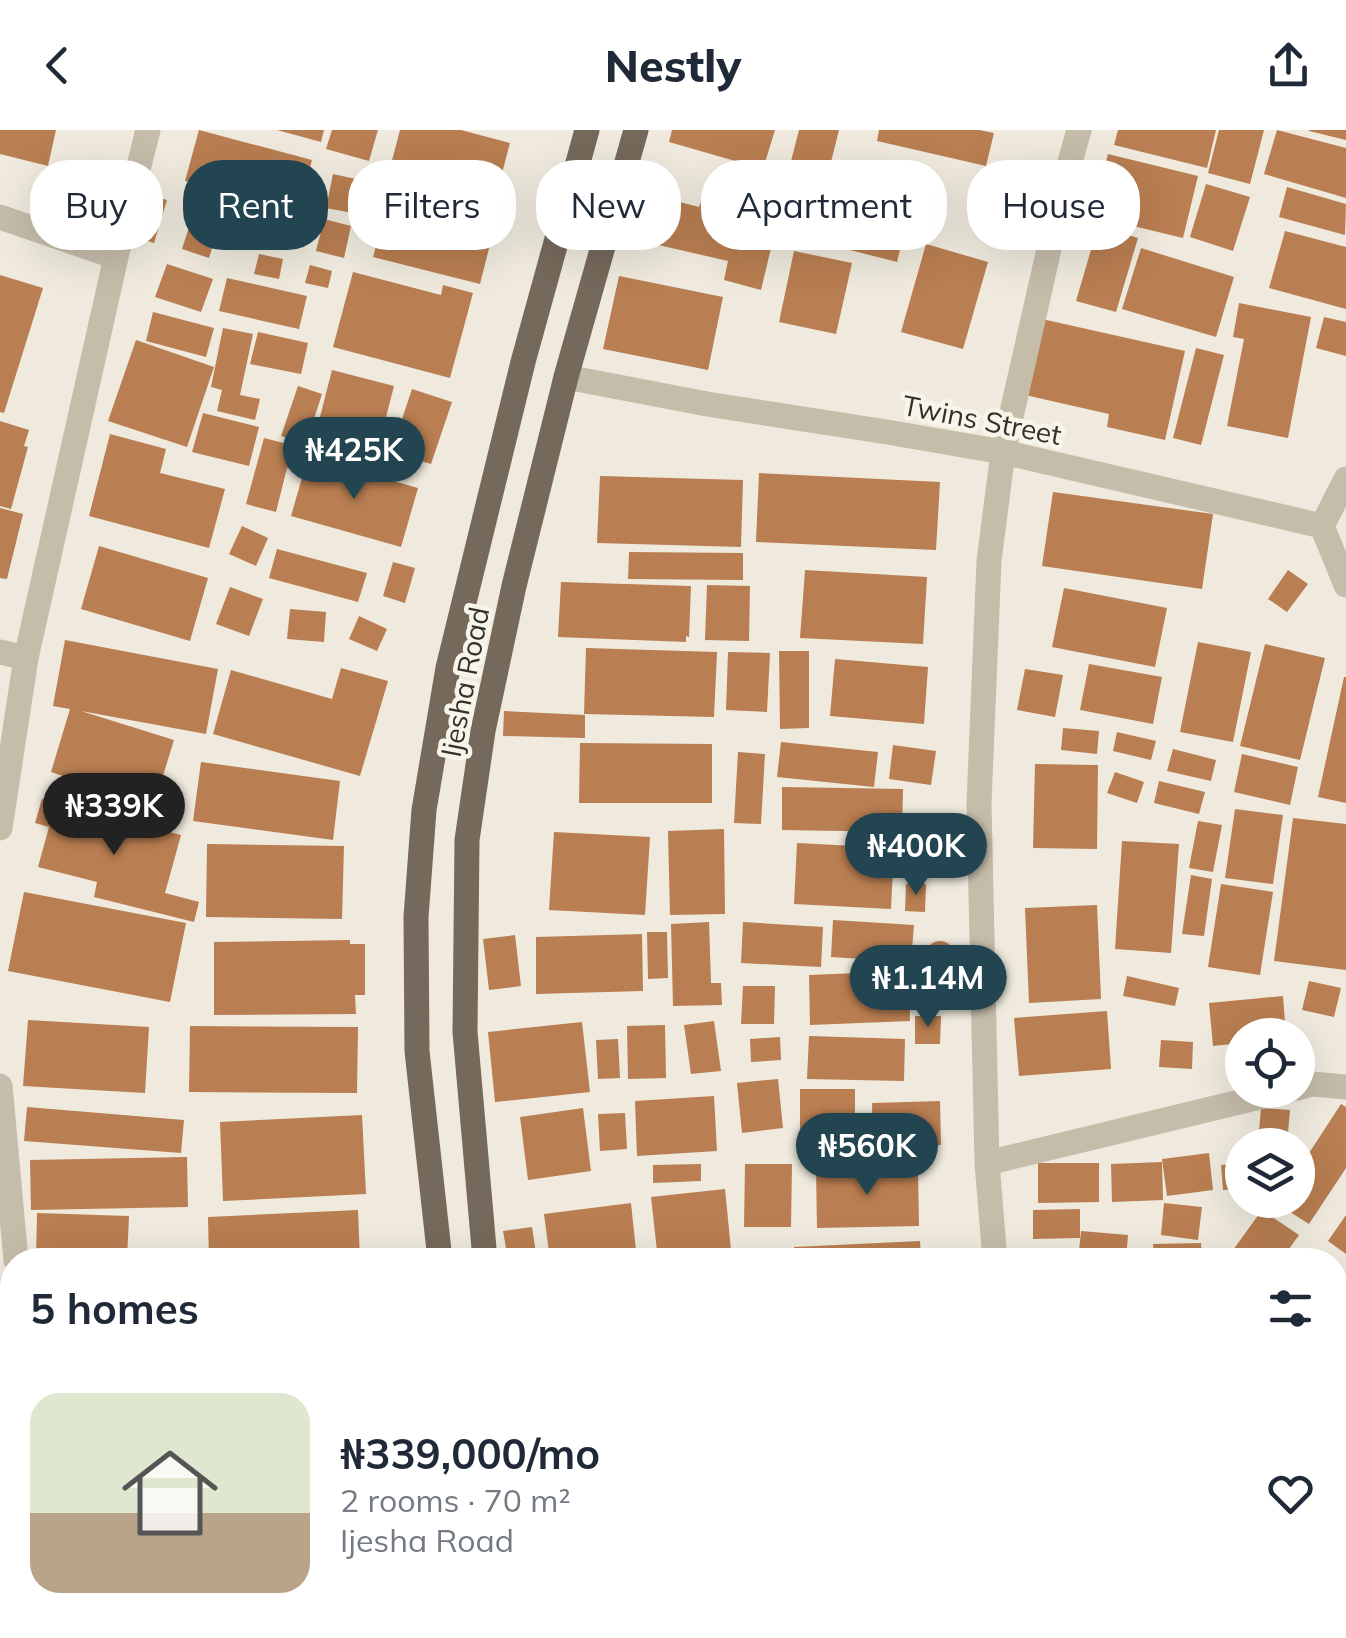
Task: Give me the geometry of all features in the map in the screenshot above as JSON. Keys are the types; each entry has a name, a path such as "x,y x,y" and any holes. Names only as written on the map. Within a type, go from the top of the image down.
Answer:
{"main road":[{"name":"Ijesha Road","path":"439,1248 416,1052 416,917 424,810 448,668 587,130"},
{"name":"Ijesha Road","path":"484,1248 465,1032 467,840 483,731 514,586 566,377 636,130"}],"street":[{"path":"0,828 13,655 148,130"},
{"path":"994,1248 987,1162 979,804 989,560 1003,452 1079,130"},
{"path":"0,217 116,257"},
{"name":"Twins Street","path":"566,377 1003,452 1322,526"},
{"path":"1346,480 1322,526 1346,586"},
{"path":"1315,1084 1346,1087"},
{"path":"0,1086 15,1248"},
{"path":"987,1162 1225,1105"}],"building":[{"path":"0,130 56,130 49,160 30,162 0,154"},
{"path":"199,130 312,160 191,160"},
{"path":"277,130 324,130 321,142"},
{"path":"332,130 378,130 369,160 326,149"},
{"path":"400,130 461,130 510,143 506,160 392,160"},
{"path":"672,130 775,130 766,160 732,160 669,142"},
{"path":"799,130 839,130 832,160 791,160"},
{"path":"879,130 994,133 987,160 967,162 877,141"},
{"path":"1118,130 1216,130 1207,168 1114,145"},
{"path":"1219,130 1264,130 1250,184 1208,173"},
{"path":"1277,130 1346,148 1346,198 1264,174"},
{"path":"1346,130 1346,140 1309,131"},
{"path":"1108,154 1133,160 1106,160"},
{"path":"1140,162 1198,176 1183,238 1140,228"},
{"path":"333,174 348,177 348,212 328,208"},
{"path":"1206,184 1250,197 1233,251 1190,237"},
{"path":"1287,187 1346,204 1345,235 1279,217"},
{"path":"681,202 699,207 701,202 701,250 771,250 761,290 724,280 728,261 680,250"},
{"path":"328,220 348,225 344,258 316,251 328,250"},
{"path":"1285,231 1346,247 1346,309 1269,288"},
{"path":"1141,248 1234,277 1216,337 1122,309"},
{"path":"185,250 212,250 209,258"},
{"path":"375,250 489,250 480,284 373,257"},
{"path":"850,250 900,250 897,262"},
{"path":"924,250 947,250 988,262 963,349 901,332"},
{"path":"1091,250 1134,250 1116,312 1076,301"},
{"path":"794,251 852,263 836,334 779,322"},
{"path":"259,254 283,259 279,279 254,274"},
{"path":"167,264 213,279 201,312 155,297"},
{"path":"310,265 332,271 328,288 305,283"},
{"path":"353,272 441,295 443,285 473,293 450,378 333,347"},
{"path":"0,275 43,288 4,413 0,412"},
{"path":"619,276 723,297 708,370 603,349"},
{"path":"227,278 307,296 299,329 219,311"},
{"path":"1239,303 1311,317 1288,438 1227,426 1244,339 1233,337"},
{"path":"153,312 214,328 206,357 146,341"},
{"path":"1324,317 1346,322 1346,356 1316,348"},
{"path":"1042,319 1185,351 1165,440 1107,427 1109,414 1025,395"},
{"path":"223,328 253,334 240,395 260,399 255,420 217,411 222,390 211,387"},
{"path":"258,332 308,343 301,374 250,364"},
{"path":"136,340 214,367 187,447 108,421"},
{"path":"1196,348 1224,355 1201,445 1173,438"},
{"path":"332,370 394,386 374,464 312,448"},
{"path":"298,386 322,394 306,444 281,436"},
{"path":"412,389 452,402 431,464 391,452"},
{"path":"203,413 259,427 249,466 192,452"},
{"path":"0,421 29,430 11,509 0,506"},
{"path":"110,434 166,449 160,473 225,489 209,548 89,516"},
{"path":"264,438 303,448 297,470 287,468 276,512 246,504"},
{"path":"308,457 418,488 401,547 291,516"},
{"path":"759,473 940,482 936,550 756,542"},
{"path":"600,476 743,480 741,547 597,543"},
{"path":"1053,492 1213,514 1202,589 1042,566"},
{"path":"0,508 23,514 7,579 0,578"},
{"path":"242,526 268,538 256,566 229,554"},
{"path":"99,546 208,578 190,641 81,609"},
{"path":"277,549 367,573 358,602 269,578"},
{"path":"629,552 743,553 743,580 628,579"},
{"path":"393,562 415,568 405,603 383,596"},
{"path":"805,570 927,577 923,644 800,638"},
{"path":"1288,570 1308,584 1287,612 1268,599"},
{"path":"561,582 691,586 689,637 686,636 686,642 558,637"},
{"path":"707,585 750,586 749,641 705,640"},
{"path":"230,587 263,599 249,636 216,624"},
{"path":"1064,588 1167,608 1155,667 1052,647"},
{"path":"290,609 326,612 324,642 287,639"},
{"path":"359,616 387,629 377,651 349,639"},
{"path":"65,640 218,669 206,734 81,711 174,740 149,821 81,800 87,784 51,772 70,709 53,706"},
{"path":"1198,642 1251,652 1233,742 1180,732"},
{"path":"1265,644 1325,658 1300,760 1240,746"},
{"path":"586,648 717,652 714,717 584,714"},
{"path":"779,651 809,651 809,728 780,729"},
{"path":"728,652 770,653 767,712 726,710"},
{"path":"835,659 928,667 924,724 830,716"},
{"path":"1089,664 1162,677 1153,724 1080,710"},
{"path":"341,668 388,681 360,776 213,734 231,670 332,699"},
{"path":"1025,669 1063,675 1055,717 1017,710"},
{"path":"1346,677 1346,803 1318,797"},
{"path":"504,711 585,715 585,738 503,736"},
{"path":"1063,728 1099,731 1097,754 1061,750"},
{"path":"1117,732 1156,741 1151,760 1113,751"},
{"path":"781,742 878,752 874,787 777,777"},
{"path":"580,743 712,744 712,803 579,803"},
{"path":"893,745 936,751 931,785 889,779"},
{"path":"1173,749 1216,760 1211,781 1167,771"},
{"path":"738,752 765,754 761,824 734,823"},
{"path":"1242,754 1298,767 1290,805 1234,792"},
{"path":"201,762 340,781 333,840 193,821"},
{"path":"1035,764 1098,765 1097,849 1033,848"},
{"path":"1115,772 1144,782 1137,803 1107,793"},
{"path":"1159,781 1205,792 1199,814 1154,803"},
{"path":"782,787 903,789 902,832 782,830"},
{"path":"42,799 181,835 165,893 199,902 194,922 94,897 97,882 38,867 49,827 35,823"},
{"path":"1235,809 1283,815 1273,884 1225,878"},
{"path":"1293,818 1346,824 1346,970 1274,961"},
{"path":"1198,821 1222,825 1213,872 1189,868"},
{"path":"724,829 725,914 670,915 668,831"},
{"path":"554,832 650,837 645,915 549,910"},
{"path":"1122,841 1179,844 1171,953 1115,949"},
{"path":"797,843 894,848 891,909 794,904"},
{"path":"207,844 344,846 342,919 206,917"},
{"path":"925,849 958,850 958,874 925,873"},
{"path":"1191,875 1212,879 1204,936 1182,934"},
{"path":"906,884 926,884 925,912 905,911"},
{"path":"1221,884 1273,892 1260,975 1208,967"},
{"path":"24,892 186,923 170,1002 8,971"},
{"path":"1097,905 1101,999 1029,1003 1025,908"},
{"path":"833,920 914,925 911,962 831,957"},
{"path":"709,922 711,983 721,983 722,1005 673,1006 671,924"},
{"path":"743,922 823,927 821,967 741,963"},
{"path":"647,932 667,932 668,978 648,979"},
{"path":"642,934 643,991 536,994 536,937"},
{"path":"515,935 521,986 489,990 483,939"},
{"path":"350,940 350,944 365,944 365,995 355,995 356,1014 214,1015 214,942"},
{"path":"940,941 950,945 954,955 950,965 940,969 930,965 926,955 930,945"},
{"path":"909,971 910,1021 810,1025 809,975"},
{"path":"1127,976 1179,988 1175,1006 1123,996"},
{"path":"1309,981 1341,988 1334,1017 1302,1010"},
{"path":"743,986 775,986 774,1024 741,1024"},
{"path":"1283,996 1285,1018 1225,1018 1225,1045 1213,1046 1209,1003"},
{"path":"1107,1011 1111,1069 1019,1076 1014,1018"},
{"path":"915,1016 941,1016 940,1044 915,1044"},
{"path":"28,1020 149,1027 145,1093 23,1086"},
{"path":"714,1021 721,1071 691,1074 684,1025"},
{"path":"582,1022 590,1092 495,1102 488,1032"},
{"path":"665,1025 666,1078 628,1079 627,1026"},
{"path":"190,1026 358,1027 357,1093 189,1092"},
{"path":"809,1036 905,1039 904,1081 807,1079"},
{"path":"780,1037 781,1060 751,1062 750,1039"},
{"path":"618,1039 620,1078 598,1079 596,1040"},
{"path":"1161,1040 1193,1042 1192,1069 1159,1067"},
{"path":"778,1079 783,1128 742,1133 737,1083"},
{"path":"800,1089 855,1089 855,1139 800,1139"},
{"path":"714,1096 717,1151 637,1156 635,1101"},
{"path":"940,1101 941,1145 873,1147 872,1103"},
{"path":"1341,1104 1346,1107 1346,1168 1315,1215 1315,1144"},
{"path":"27,1107 184,1120 181,1153 24,1141"},
{"path":"583,1108 591,1171 528,1180 520,1117"},
{"path":"1261,1108 1290,1110 1288,1128 1259,1128"},
{"path":"625,1113 627,1149 600,1151 598,1114"},
{"path":"362,1115 366,1194 223,1201 220,1122"},
{"path":"1209,1153 1213,1190 1167,1196 1162,1159"},
{"path":"187,1157 188,1207 31,1210 30,1160"},
{"path":"1162,1162 1163,1200 1112,1202 1111,1164"},
{"path":"1038,1163 1099,1163 1099,1202 1038,1203"},
{"path":"701,1164 701,1181 653,1183 653,1165"},
{"path":"745,1164 792,1164 791,1227 744,1227"},
{"path":"1221,1165 1225,1165 1225,1190 1223,1190"},
{"path":"816,1169 918,1169 919,1226 817,1228"},
{"path":"725,1189 731,1248 657,1248 651,1197"},
{"path":"631,1203 636,1248 548,1248 544,1214"},
{"path":"1164,1203 1202,1207 1198,1240 1161,1235"},
{"path":"1080,1209 1080,1238 1033,1239 1033,1210"},
{"path":"358,1210 360,1248 209,1248 208,1217"},
{"path":"37,1213 129,1216 128,1248 36,1248"},
{"path":"1346,1215 1346,1248 1338,1248 1328,1241"},
{"path":"1256,1218 1274,1218 1299,1235 1290,1248 1234,1248"},
{"path":"532,1227 535,1248 506,1248 503,1231"},
{"path":"1081,1231 1128,1235 1127,1248 1079,1248"},
{"path":"920,1241 920,1248 794,1248"},
{"path":"1201,1243 1201,1248 1153,1248 1153,1244"}]}
